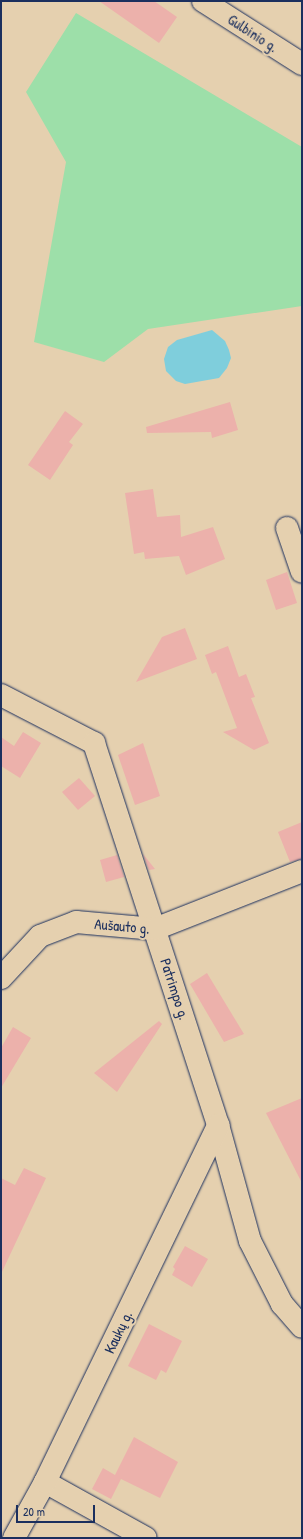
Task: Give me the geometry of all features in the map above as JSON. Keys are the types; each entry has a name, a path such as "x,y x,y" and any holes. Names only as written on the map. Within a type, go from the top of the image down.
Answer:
{"street":[{"name":"Gulbinio g.","path":"203,1 302,64"},
{"path":"287,528 302,572"},
{"name":"Patrimpo g.","path":"1,695 94,743 218,1125 250,1241 282,1304 302,1328"},
{"name":"Aušauto g.","path":"1,978 40,936 76,922 155,930 302,871"},
{"name":"Kaukų g.","path":"14,1538 45,1482 218,1125"},
{"path":"45,1482 146,1538"}],"green space":[{"path":"76,13 302,147 302,306 148,329 104,362 34,342 66,162 26,92"}],"water":[{"path":"212,330 225,341 229,350 231,358 227,368 219,378 185,384 176,381 166,371 164,359 168,347 177,340"}],"building":[{"path":"99,1 154,1 177,17 159,43"},
{"path":"230,402 238,430 212,438 211,432 147,433 146,427"},
{"path":"65,411 83,424 69,442 73,445 50,480 28,465"},
{"path":"153,489 157,517 180,515 181,537 213,527 225,559 186,575 179,556 145,559 144,552 134,554 125,493"},
{"path":"287,572 297,603 276,610 266,580"},
{"path":"185,628 197,659 136,682 162,637"},
{"path":"228,646 239,677 246,674 255,697 251,698 269,743 254,750 223,732 237,728 216,672 212,674 205,655"},
{"path":"23,732 41,743 20,778 1,766 1,737 14,746"},
{"path":"143,743 160,796 135,805 118,755"},
{"path":"79,778 95,796 78,810 62,792"},
{"path":"302,822 302,859 290,862 278,832"},
{"path":"143,854 155,869 149,870"},
{"path":"117,855 124,877 106,882 100,860"},
{"path":"207,973 244,1034 224,1042 190,984"},
{"path":"159,1021 162,1024 117,1092 94,1073"},
{"path":"13,1027 31,1038 1,1088 1,1048"},
{"path":"302,1098 302,1183 266,1113"},
{"path":"24,1168 46,1178 1,1274 1,1178 15,1185"},
{"path":"185,1246 208,1259 192,1287 172,1275 175,1269 173,1267"},
{"path":"149,1324 182,1341 166,1373 161,1370 156,1380 128,1366"},
{"path":"134,1437 178,1462 160,1498 121,1479 111,1499 92,1489 103,1468 115,1475"}]}
